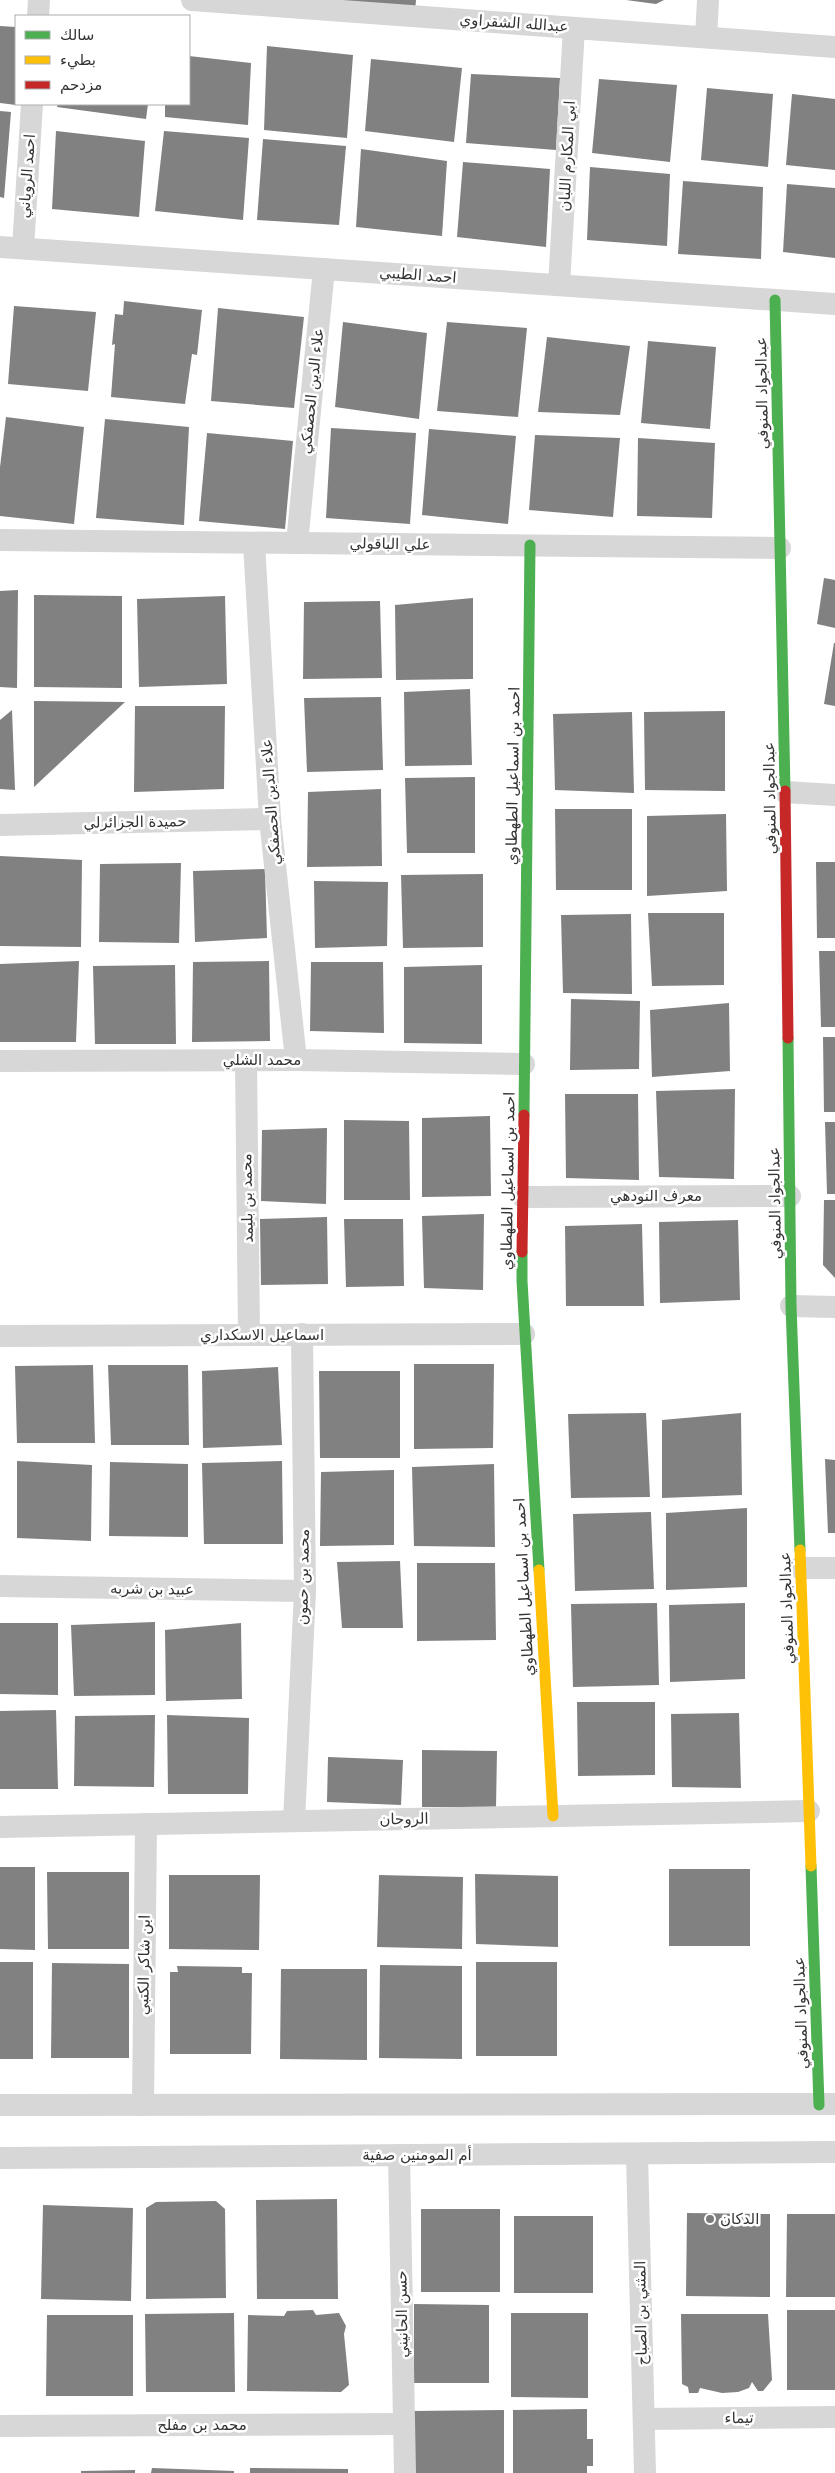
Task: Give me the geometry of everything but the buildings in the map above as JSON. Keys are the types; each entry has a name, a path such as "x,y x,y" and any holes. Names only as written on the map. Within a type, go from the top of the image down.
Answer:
{"street":[{"path":"38,15 39,0"},
{"name":"عبدالله الشقراوي","path":"192,0 456,9 574,28 835,47"},
{"path":"706,38 708,0"},
{"name":"ابي المكارم اللبان","path":"559,285 574,28"},
{"name":"احمد الروياني","path":"23,248 32,105"},
{"name":"احمد الطيبي","path":"0,247 835,304"},
{"name":"علاء الدين الحصفكي","path":"297,543 324,269"},
{"name":"عبدالجواد المنوفي","path":"774,300 785,792 791,1306 809,1811 827,2105"},
{"name":"علي الباقولي","path":"0,540 780,548"},
{"name":"علاء الدين الحصفكي","path":"254,543 270,819 296,1060"},
{"name":"احمد بن اسماعيل الطهطاوي","path":"530,546 522,1281 553,1816"},
{"path":"785,792 835,795"},
{"name":"حميدة الجزائرلي","path":"0,825 270,819"},
{"name":"محمد بن بليمد","path":"246,1060 249,1335"},
{"name":"محمد الشلي","path":"0,1061 296,1060 524,1064"},
{"name":"معرف النودهي","path":"523,1196 790,1196"},
{"path":"791,1306 835,1307"},
{"name":"محمد بن حمون","path":"294,1821 305,1592 302,1334"},
{"name":"اسماعيل الاسكداري","path":"0,1336 524,1334"},
{"path":"800,1568 835,1568"},
{"name":"عبيد بن شربه","path":"0,1586 305,1592"},
{"name":"الروحان","path":"0,1827 809,1811"},
{"name":"ابن شاكر الكتبي","path":"143,2105 146,1824"},
{"path":"0,2105 827,2105"},
{"name":"أم المومنين صفية","path":"0,2158 835,2152"},
{"name":"المثني بن الصباح","path":"637,2154 645,2473"},
{"name":"حسن الحانيني","path":"399,2155 405,2473"},
{"name":"تيماء","path":"644,2419 835,2417"},
{"name":"محمد بن مفلح","path":"0,2426 404,2424"}],"traffic: fast":[{"path":"775,300 785,791"},
{"path":"524,1115 530,545"},
{"path":"788,1038 791,1306 800,1550"},
{"path":"522,1252 522,1281 539,1570"},
{"path":"811,1866 819,2105"}],"traffic: slow":[{"path":"800,1550 811,1866"},
{"path":"539,1570 553,1816"}],"traffic: jam":[{"path":"785,791 788,1038"},
{"path":"522,1252 524,1115"}],"place":[{"name":"الدكان","path":"710,2219"}]}
